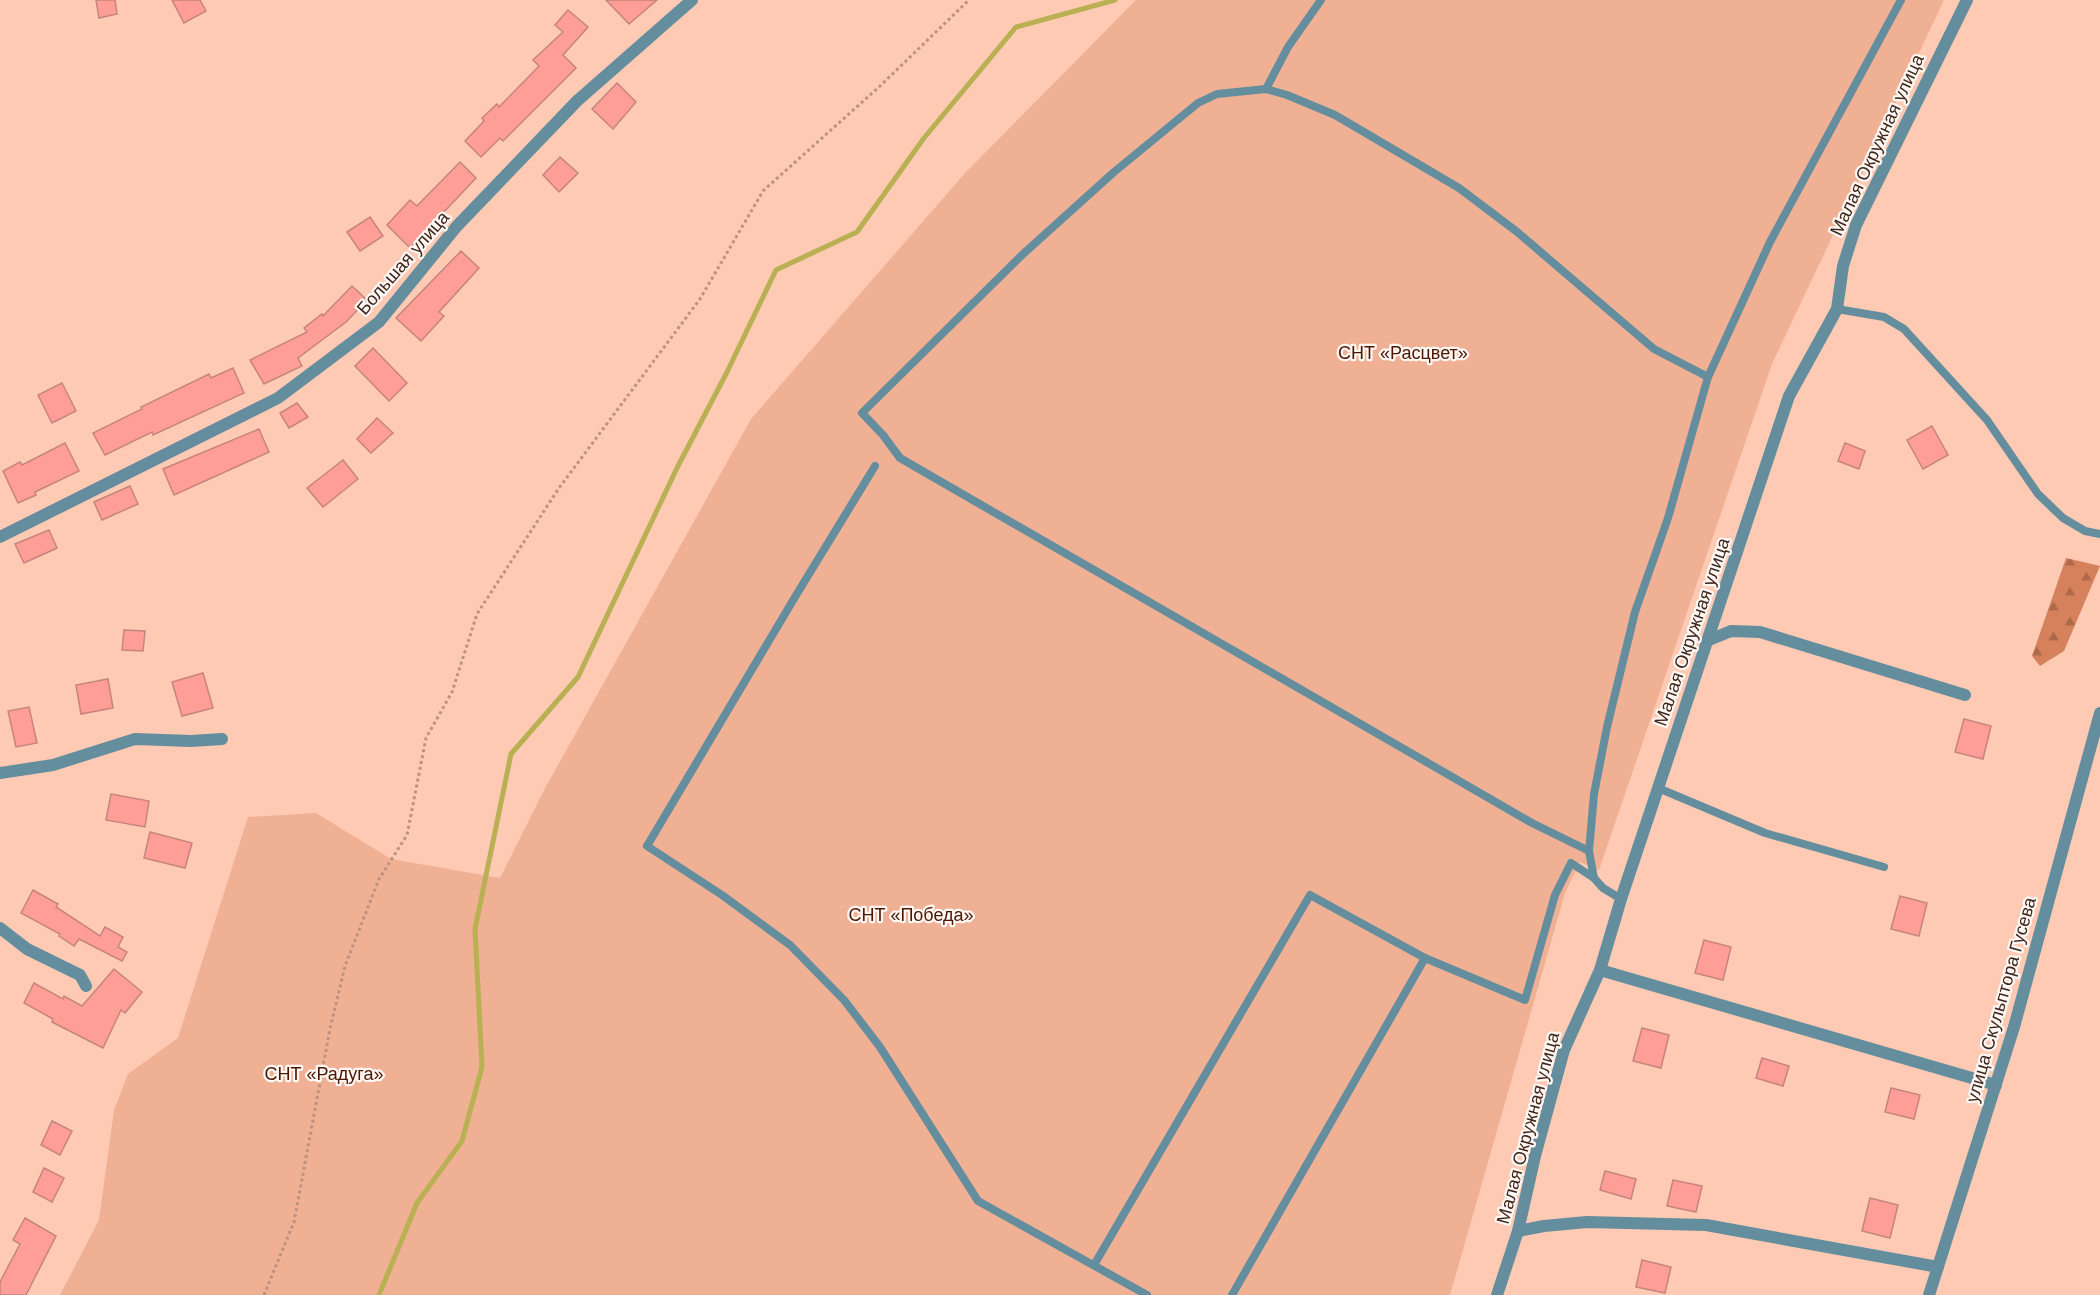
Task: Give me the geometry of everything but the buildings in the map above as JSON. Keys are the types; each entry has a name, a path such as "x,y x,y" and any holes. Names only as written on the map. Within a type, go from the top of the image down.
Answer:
{"street":[{"name":"Большая улица","path":"0,537 278,398 380,322 458,226 577,101 692,0"},
{"name":"Малая Окружная улица","path":"1497,1295 1518,1231 1535,1156 1564,1050 1600,970 1621,899 1790,396 1838,309 1843,266 1856,225 1967,0"},
{"path":"1709,640 1731,631 1760,632 1965,694"},
{"name":"улица Скульптора Гусева","path":"1929,1295 2014,1027 2100,713"},
{"path":"0,773 53,765 135,739 191,741 222,739"},
{"path":"0,928 27,949 80,975 86,986"},
{"path":"1600,970 1995,1085"},
{"path":"1518,1231 1587,1222 1706,1225 1938,1267"}],"lane":[{"path":"1266,89 1288,47 1321,0"},
{"path":"1594,878 1589,851 1594,794 1606,727 1635,612 1668,518 1708,377 1770,242 1901,0"},
{"path":"1589,851 1532,823 900,458 883,435 862,413 1022,255 1114,172 1198,102 1217,94 1266,89 1335,115 1459,188 1516,231 1654,349 1708,377"},
{"path":"1838,309 1884,317 1904,329 1987,420 2038,494 2063,518 2085,531 2100,534"},
{"path":"875,466 647,846 722,895 790,945 844,1000 880,1047 978,1201 1147,1295"},
{"path":"1658,788 1765,833 1884,867"},
{"path":"1094,1265 1310,895 1425,958 1525,1000 1555,895 1571,863 1621,899"},
{"path":"1232,1295 1425,958"}],"path":[{"path":"264,1295 294,1222 330,1029 345,966 379,879 407,835 426,738 452,692 477,614 559,488 700,299 763,191 880,86 969,0"}],"green space":[{"path":"1136,0 1944,0 1772,364 1599,870 1580,862 1565,893 1450,1295 60,1295 99,1220 114,1110 128,1074 178,1038 248,817 316,813 391,859 500,878 543,792 751,419 966,172"},
{"path":"2066,558 2100,566 2064,651 2040,666 2032,656"}],"waterway":[{"path":"379,1295 417,1203 462,1141 482,1067 475,929 511,754 578,677 677,468 776,270 857,232 924,138 1016,27 1115,0"}],"park label":[{"name":"СНТ «Расцвет»","path":"1403,353"},
{"name":"СНТ «Победа»","path":"911,915"},
{"name":"СНТ «Радуга»","path":"324,1074"}]}
